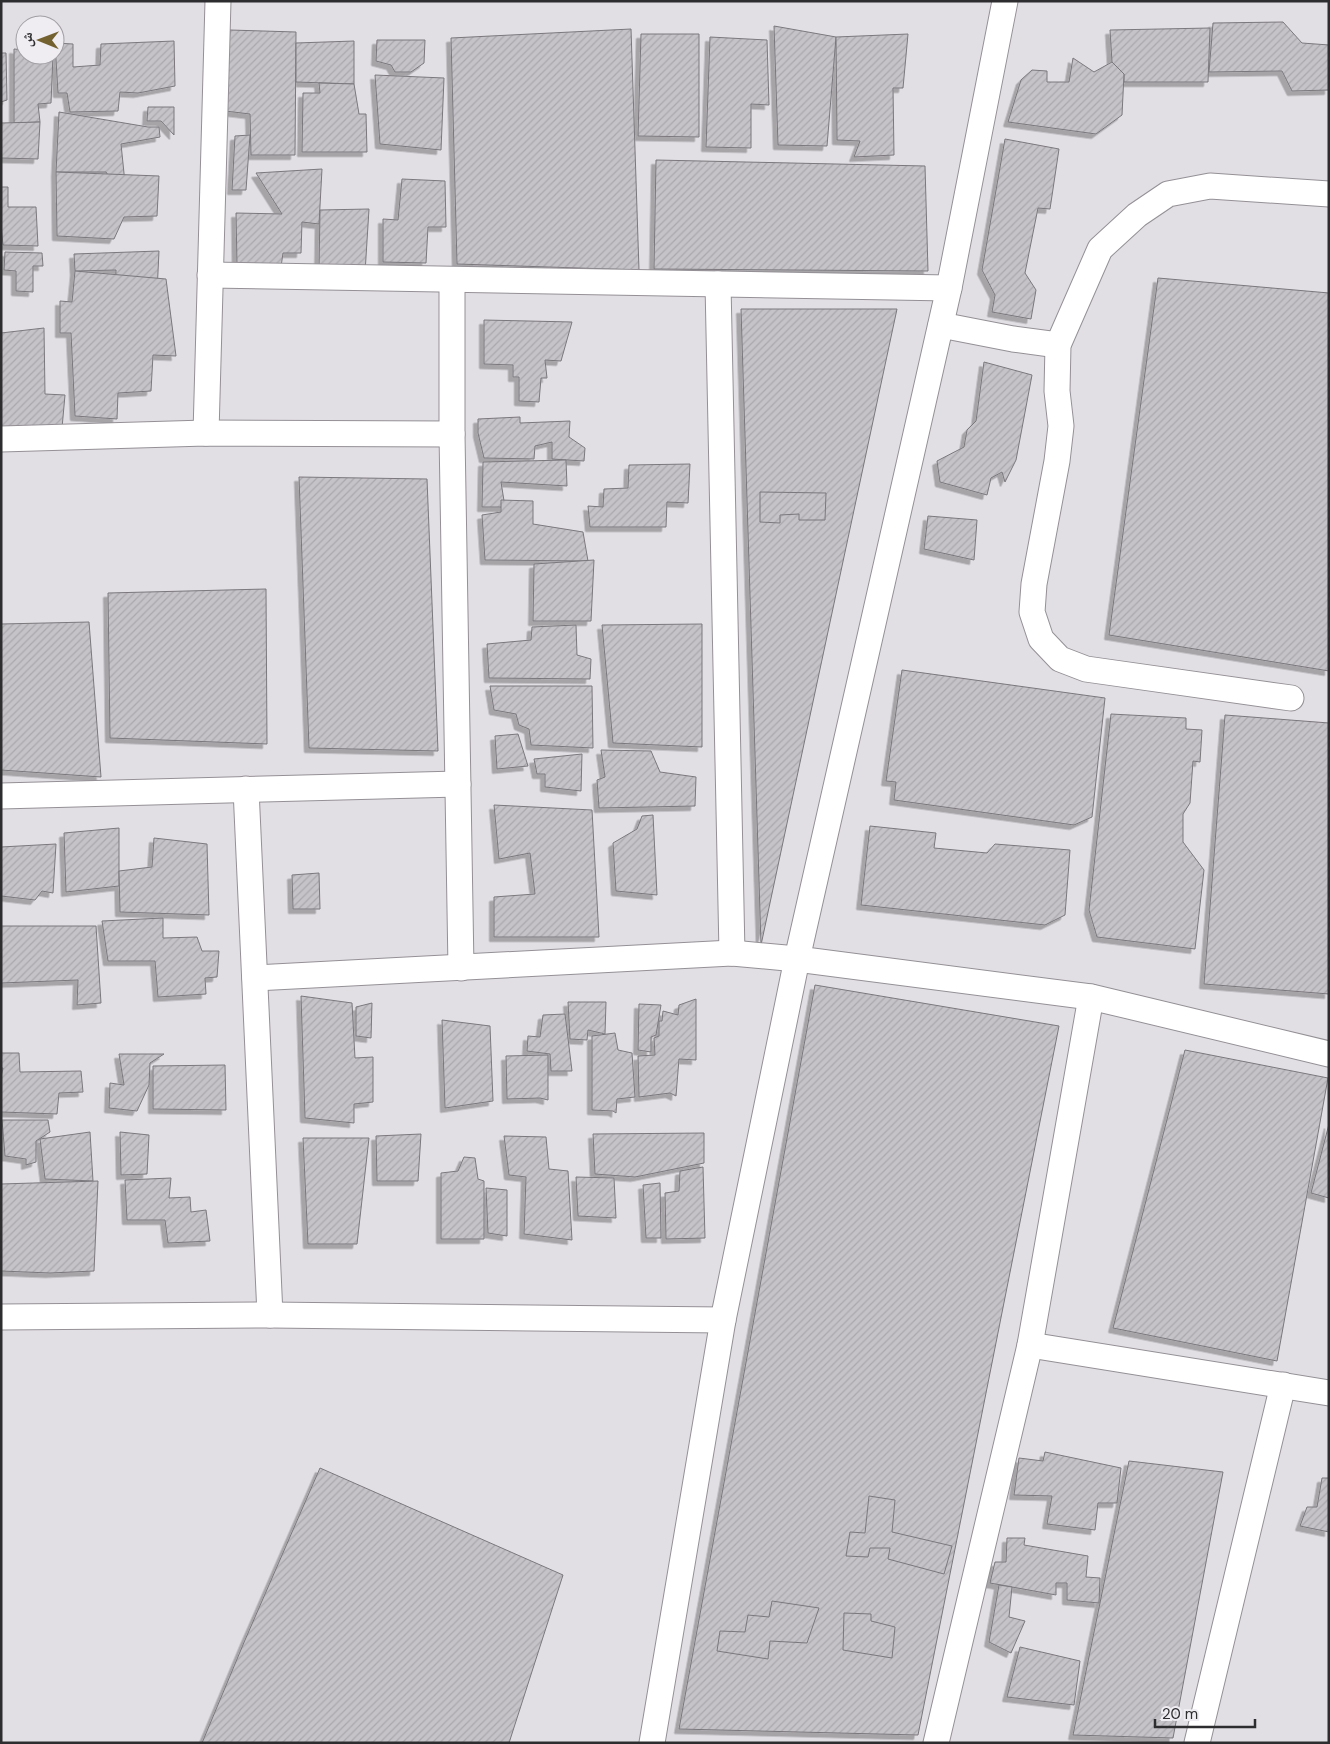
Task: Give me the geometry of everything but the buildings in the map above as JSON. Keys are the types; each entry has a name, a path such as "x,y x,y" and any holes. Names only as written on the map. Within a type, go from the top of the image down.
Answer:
{"street":[{"path":"206,433 218,1"},
{"path":"652,1743 723,1320 797,958 949,288 1005,1"},
{"path":"1291,698 1086,669 1060,659 1041,639 1032,612 1034,584 1057,462 1061,426 1057,391 1058,345 1100,249 1137,215 1168,194 1210,186 1329,194"},
{"path":"210,275 949,288"},
{"path":"452,280 452,434 461,968"},
{"path":"718,284 732,953"},
{"path":"941,325 1013,339 1058,345"},
{"path":"1,439 206,433 452,434"},
{"path":"1,796 458,784"},
{"path":"246,789 270,1315"},
{"path":"255,978 732,953 797,958 1092,997 1329,1054"},
{"path":"936,1743 1030,1345 1092,997"},
{"path":"1,1317 270,1315 723,1320"},
{"path":"1030,1345 1329,1393"},
{"path":"1197,1743 1283,1385"}]}
